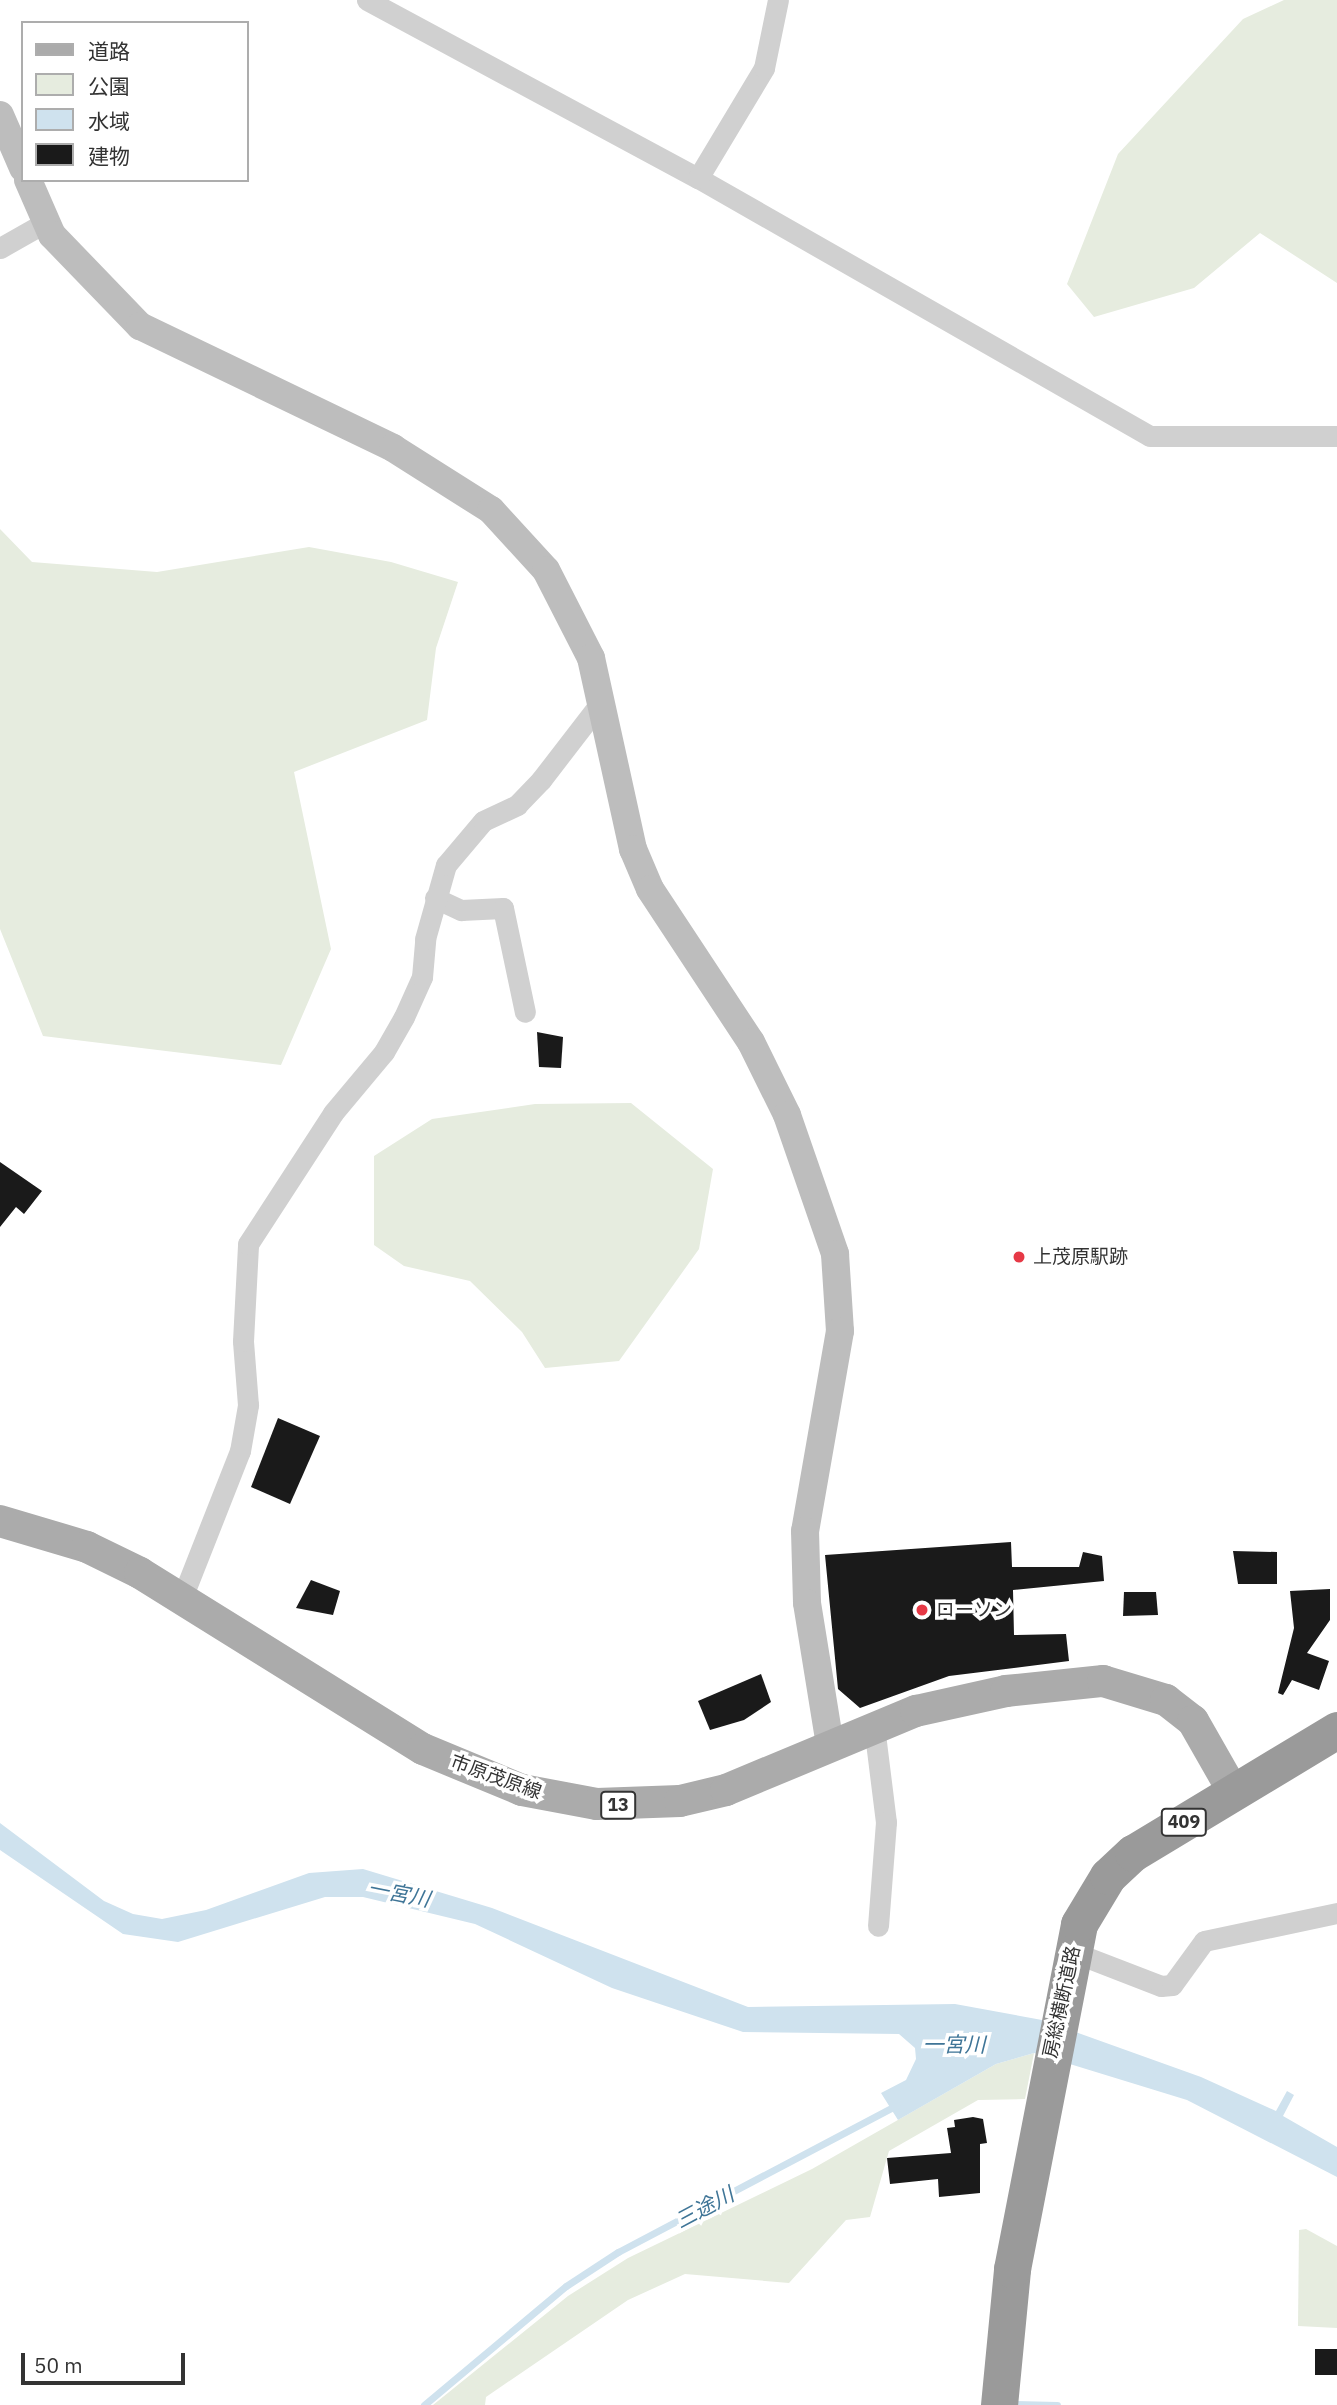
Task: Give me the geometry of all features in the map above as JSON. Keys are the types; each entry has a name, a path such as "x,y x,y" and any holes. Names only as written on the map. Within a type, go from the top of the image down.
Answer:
{"highway":[{"name":"房総横断道路","path":"999,2405 1012,2269 1037,2122 1079,1924 1108,1876 1133,1853 1337,1730"}],"main road":[{"name":"市原茂原線","path":"0,1521 87,1547 182,1598 423,1749 523,1790 597,1804 680,1801 726,1790 874,1726 962,1699 1055,1683 1135,1687 1166,1700 1193,1721 1234,1793"}],"street":[{"path":"367,0 698,178 1150,436 1337,436"},
{"path":"698,178 764,68 778,0"},
{"path":"0,115 21,163"},
{"path":"29,182 46,222 77,266 141,326 393,448 491,510 545,570 591,658 616,785 650,889 751,1042 786,1115 835,1254 840,1331 805,1531 807,1603 830,1745"},
{"path":"0,248 46,222"},
{"path":"182,1598 240,1451 248,1405 243,1341 248,1244 333,1113 384,1052 404,1017 422,977 435,898 446,865 461,841 483,821 517,805 601,702"},
{"path":"435,898 461,910 503,908 526,1013"},
{"path":"874,1726 886,1822 878,1926"},
{"path":"1073,1952 1161,1986 1172,1985 1204,1941 1337,1913"}],"green space":[{"path":"1284,0 1337,0 1337,283 1260,233 1194,288 1094,317 1067,284 1118,154 1243,19"},
{"path":"0,529 32,562 157,572 309,547 391,562 458,582 436,648 427,720 294,772 331,949 281,1065 43,1036 0,929"},
{"path":"631,1103 713,1169 699,1249 619,1361 545,1368 522,1332 470,1281 404,1266 374,1245 374,1156 432,1119 535,1104"},
{"path":"1034,2053 1025,2099 978,2100 889,2151 870,2217 846,2220 789,2283 685,2274 628,2300 486,2397 485,2405 433,2405 568,2296 628,2258 812,2169 996,2064"},
{"path":"1306,2229 1337,2246 1337,2328 1298,2326 1299,2230"}],"water":[{"name":"一宮川","path":"0,1823 104,1901 133,1914 162,1919 206,1910 309,1873 363,1869 492,1908 748,2007 955,2004 1042,2020 1201,2077 1276,2111 1287,2091 1294,2095 1283,2116 1337,2147 1337,2177 1187,2100 1034,2053 996,2064 898,2120 881,2093 906,2080 916,2059 915,2048 899,2034 743,2032 612,1988 475,1924 363,1897 325,1897 178,1942 123,1934 0,1850"}],"building":[{"path":"537,1032 563,1037 561,1068 539,1067"},
{"path":"0,1162 42,1191 24,1214 16,1207 0,1227"},
{"path":"278,1418 320,1436 290,1504 251,1487"},
{"name":"ローソン","path":"1011,1542 1012,1567 1079,1567 1083,1552 1102,1556 1104,1581 1013,1590 1014,1635 1066,1634 1069,1661 949,1676 860,1708 838,1689 825,1555"},
{"path":"1233,1551 1277,1552 1277,1584 1238,1584"},
{"path":"311,1580 340,1591 333,1615 296,1608"},
{"path":"1330,1589 1330,1620 1307,1653 1329,1661 1319,1690 1292,1680 1283,1695 1278,1693 1294,1628 1290,1591"},
{"path":"1124,1592 1156,1592 1158,1615 1123,1616"},
{"path":"761,1674 771,1702 744,1720 710,1730 698,1701"},
{"path":"973,2117 983,2119 987,2143 980,2144 980,2193 939,2197 938,2179 890,2184 887,2158 951,2153 947,2128 955,2127 954,2120"},
{"path":"1315,2349 1337,2349 1337,2375 1315,2375"}],"waterway":[{"name":"三途川","path":"424,2405 566,2286 618,2252 897,2105"},
{"path":"1011,2404 1057,2405"}],"place":[{"name":"上茂原駅跡","path":"1019,1257"},
{"name":"ローソン","path":"922,1610"}]}
